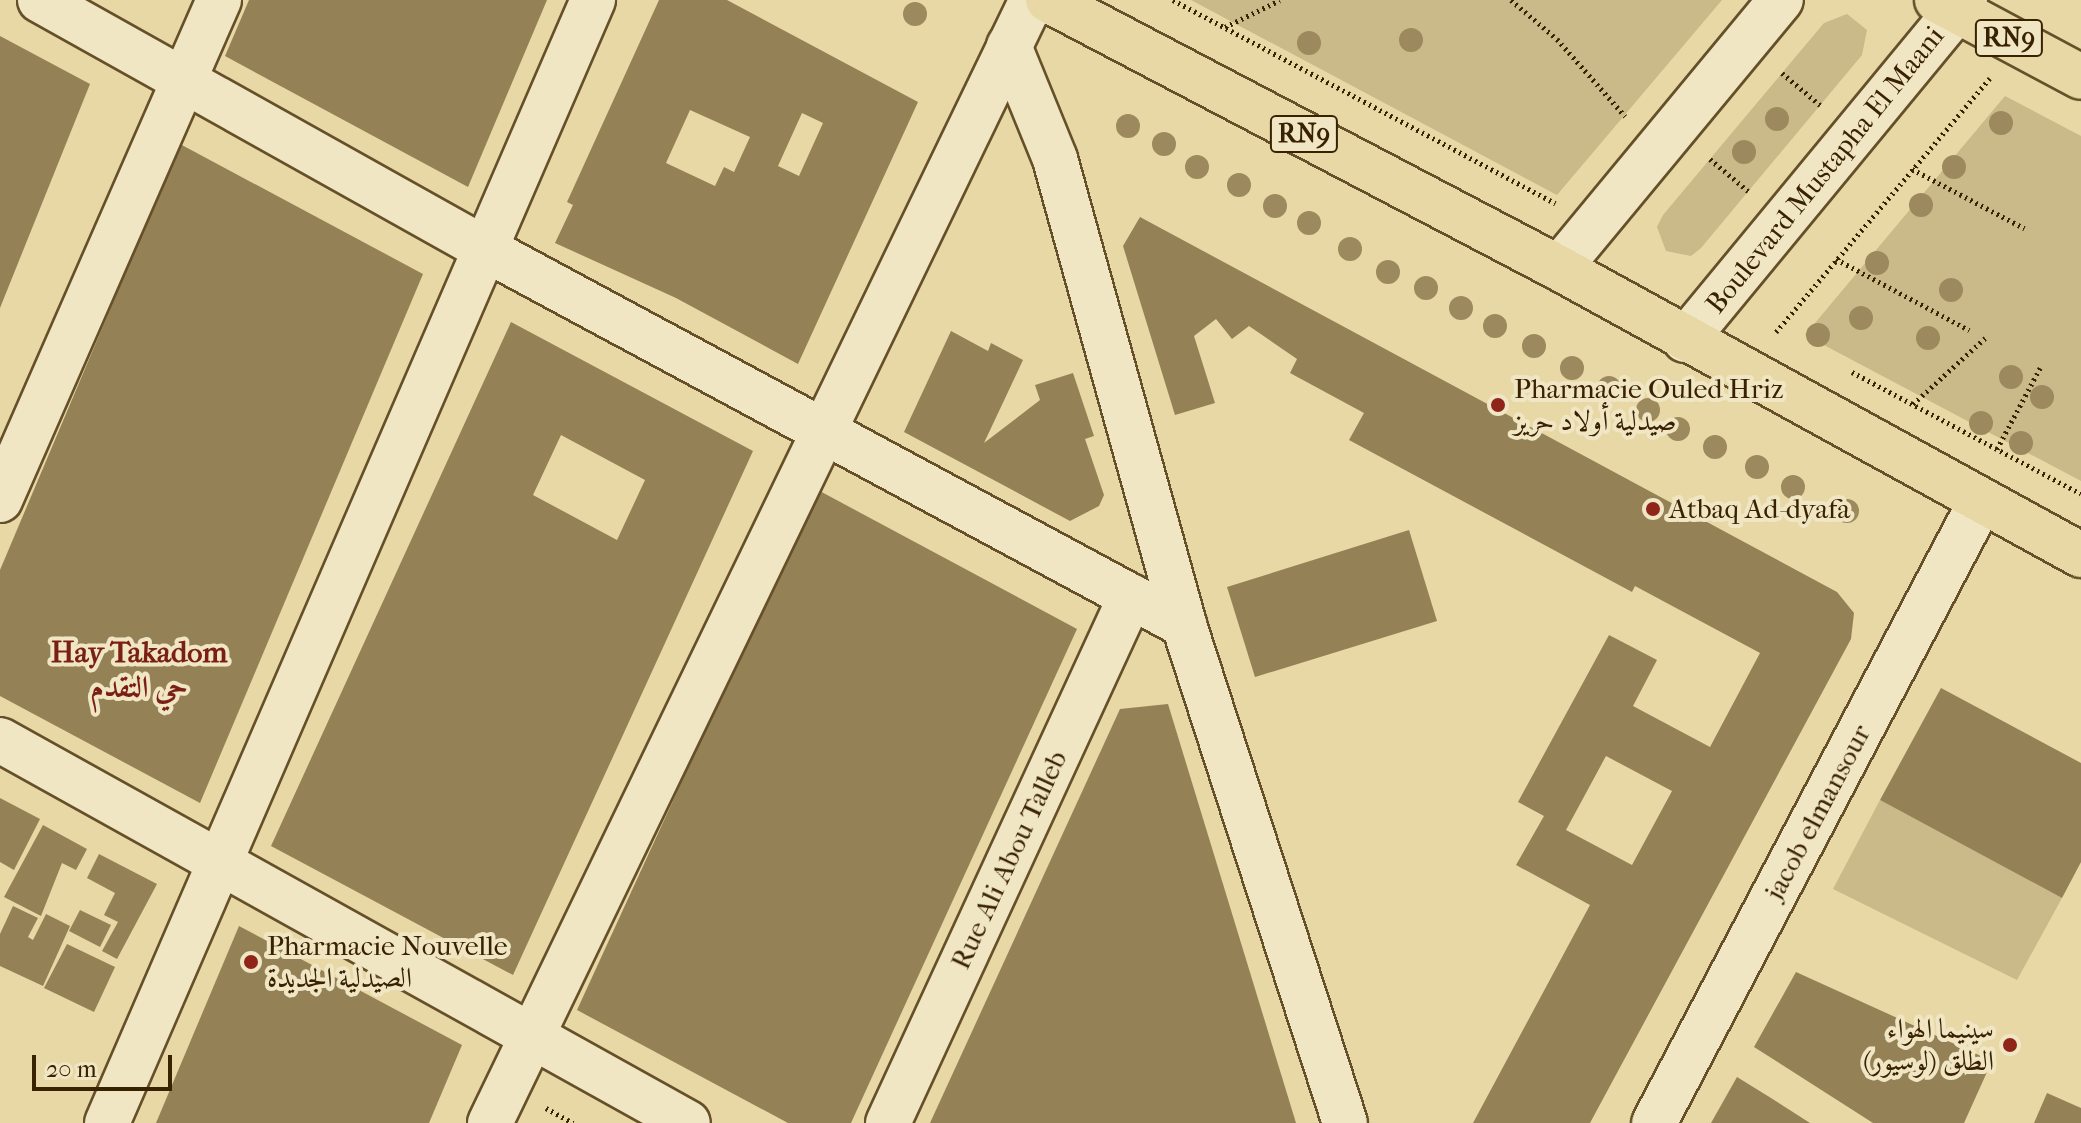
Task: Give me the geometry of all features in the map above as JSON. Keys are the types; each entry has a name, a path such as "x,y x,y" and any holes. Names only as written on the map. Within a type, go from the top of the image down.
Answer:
{"main road":[{"name":"RN9","path":"1048,0 1559,268 2081,555"},
{"name":"RN9","path":"1953,3 2081,77"}],"street":[{"path":"40,0 485,249 1184,625"},
{"path":"0,500 219,0"},
{"path":"107,1123 593,0"},
{"path":"490,1123 1032,0"},
{"path":"1559,268 1781,0"},
{"name":"Boulevard Mustapha El Maani","path":"1685,340 1953,3"},
{"path":"1009,46 1055,159 1184,625 1345,1123"},
{"name":"jacob elmansour","path":"1654,1123 1981,501"},
{"name":"Rue Ali Abou Talleb","path":"888,1123 1131,596"},
{"path":"0,740 688,1123"}],"path":[{"path":"1173,0 1557,204 1567,192"},
{"path":"1224,27 1280,0"},
{"path":"1511,0 1557,39 1629,119"},
{"path":"1782,73 1820,105"},
{"path":"1788,338 1775,331 1991,76"},
{"path":"1618,131 1639,107"},
{"path":"1710,159 1749,192"},
{"path":"1912,169 2024,228"},
{"path":"1836,259 1969,330"},
{"path":"1913,404 1985,338"},
{"path":"1844,368 2081,494"},
{"path":"1997,449 2040,368"}],"shaded area":[{"path":"1191,0 1722,0 1557,195"},
{"path":"1847,14 1867,30 1862,55 1701,248 1691,256 1666,251 1657,227 1663,215 1824,23"},
{"path":"2005,96 2081,136 2081,481 1805,335"},
{"path":"1880,800 2062,898 2017,980 1833,889"}],"building":[{"path":"249,0 547,0 468,187 225,56"},
{"path":"659,0 727,0 918,102 798,364 676,298 555,243 573,205 567,202","holes":["690,110 750,137 734,172 724,167 715,186 666,163","802,113 823,123 799,176 778,166"]},
{"path":"0,36 90,84 0,308"},
{"path":"180,144 423,274 200,803 0,696 0,570"},
{"path":"1140,217 1837,592 1854,613 1851,639 1590,1123 1473,1123 1590,905 1516,865 1544,816 1518,802 1609,635 1657,660 1633,706 1710,747 1760,653 1635,586 1632,592 1349,440 1364,413 1290,373 1297,359 1249,326 1232,339 1216,319 1194,336 1215,403 1175,415 1123,246","holes":["1606,756 1672,791 1632,865 1566,830"]},
{"path":"511,322 753,451 513,975 271,846","holes":["561,435 645,480 617,540 533,495"]},
{"path":"951,331 988,351 991,343 1023,360 984,443 1040,400 1035,385 1073,373 1094,436 1085,439 1104,495 1099,506 1070,521 904,432"},
{"path":"816,489 1077,629 851,1123 788,1123 577,1010"},
{"path":"1409,530 1437,621 1255,677 1227,587"},
{"path":"1941,688 2081,763 2081,862 2062,898 1880,800"},
{"path":"1168,704 1296,1123 930,1123 1120,709"},
{"path":"0,798 40,819 14,870 0,862"},
{"path":"43,825 87,849 76,870 62,863 41,916 4,897"},
{"path":"99,854 157,884 117,959 102,951 118,922 104,915 115,893 87,878"},
{"path":"13,906 38,918 28,937 33,940 46,914 70,926 43,986 0,966 0,934"},
{"path":"80,910 111,925 100,947 69,931"},
{"path":"239,926 462,1045 429,1123 156,1123"},
{"path":"67,944 115,967 94,1012 44,988"},
{"path":"1796,972 1992,1061 1964,1123 1873,1123 1754,1047"},
{"path":"1737,1077 1771,1098 1810,1123 1711,1123"},
{"path":"2047,1093 2081,1108 2081,1123 2034,1123"}],"place":[{"name":"Pharmacie Ouled Hriz صيدلية أولاد حريز","path":"1498,405"},
{"name":"Atbaq Ad-dyafa","path":"1653,509"},
{"name":"Pharmacie Nouvelle الصيدلية الجديدة","path":"251,962"},
{"name":"سينيما الهواء الطلق (لوسيور)","path":"2010,1045"}],"district":[{"name":"Hay Takadom حي التقدم","path":"139,670"}]}
